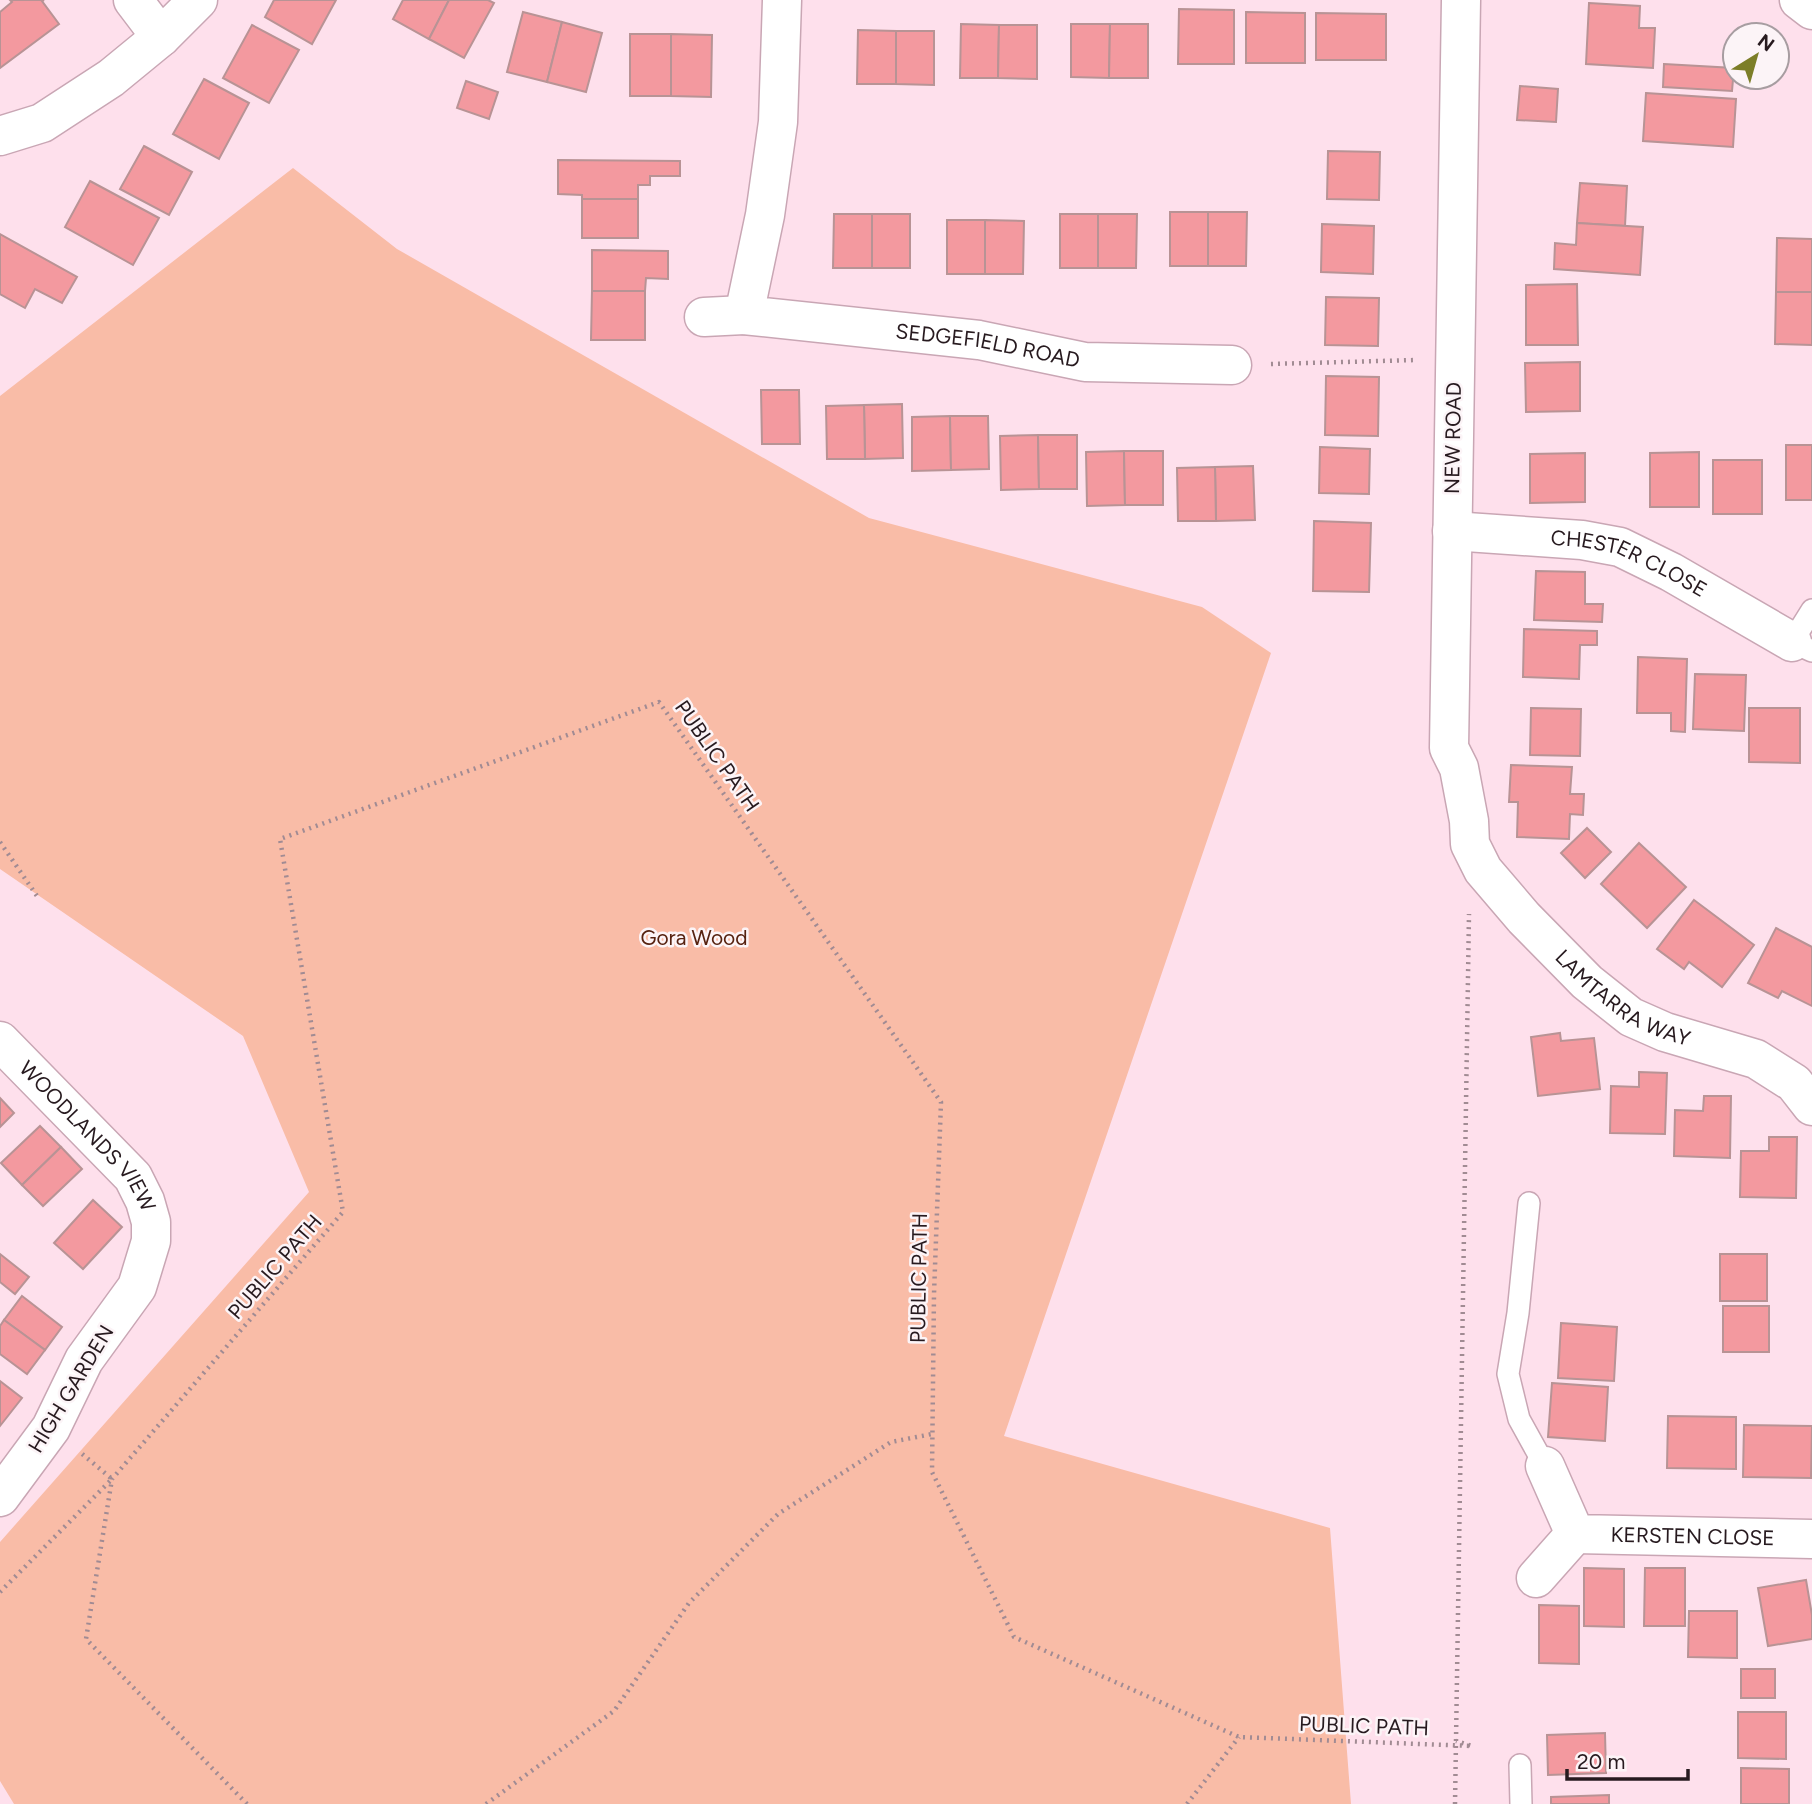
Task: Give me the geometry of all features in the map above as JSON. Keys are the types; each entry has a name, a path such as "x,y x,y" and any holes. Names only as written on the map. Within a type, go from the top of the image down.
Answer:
{"street":[{"path":"133,0 161,37"},
{"path":"0,136 42,123 111,78 161,37 198,0"},
{"path":"744,315 765,215 778,122 782,0"},
{"name":"NEW ROAD","path":"1461,0 1449,747 1458,768 1469,821 1470,844 1483,870"},
{"path":"1799,0 1812,10"},
{"name":"SEDGEFIELD ROAD","path":"704,317 744,315 979,340 1085,362 1232,365"},
{"name":"CHESTER CLOSE","path":"1452,531 1582,540 1620,547 1671,572 1802,646"},
{"name":"LAMTARRA WAY","path":"1483,870 1524,918 1587,982 1631,1017 1665,1032 1756,1059 1806,1084"},
{"name":"WOODLANDS VIEW","path":"0,1041 133,1177 145,1201 152,1241"},
{"name":"HIGH GARDEN","path":"0,1497 51,1428 84,1360 137,1287 152,1241"},
{"path":"1536,1578 1575,1534 1545,1466"},
{"name":"KERSTEN CLOSE","path":"1575,1534 1812,1539"}],"lane":[{"path":"1802,646 1812,610"},
{"path":"1529,1203 1518,1312 1508,1374 1518,1419 1545,1466"},
{"path":"1520,1765 1521,1804"}],"path":[{"path":"1232,365 1454,359"},
{"name":"PUBLIC PATH","path":"0,1592 112,1479 343,1212 280,839 659,702 941,1102 934,1280 932,1472 1014,1637 1239,1737 1472,1745 1456,1741"},
{"path":"0,842 37,896"},
{"path":"1455,1804 1469,914 1483,870"},
{"path":"486,1804 614,1711 689,1603 778,1514 891,1443 932,1434"},
{"path":"112,1479 86,1639 247,1804"},
{"path":"1187,1804 1239,1737"}],"green space":[{"name":"Gora Wood","path":"293,168 397,249 869,518 1202,607 1271,653 1004,1436 1330,1528 1351,1804 14,1804 0,1781 0,1542 309,1192 243,1036 0,869 0,396"}],"building":[{"path":"10,0 44,0 42,1 59,24 0,68 0,12 12,2"},
{"path":"274,0 336,0 312,44 265,17"},
{"path":"403,0 449,0 429,39 393,19"},
{"path":"449,0 488,0 494,3 464,58 429,39"},
{"path":"1589,3 1640,6 1639,28 1655,28 1653,68 1586,64"},
{"path":"1179,9 1234,10 1234,64 1178,64"},
{"path":"523,12 562,22 547,82 507,72"},
{"path":"1246,12 1305,13 1305,63 1246,63"},
{"path":"1316,13 1386,14 1386,60 1316,60"},
{"path":"562,22 602,33 586,92 547,82"},
{"path":"961,24 999,25 998,78 960,78"},
{"path":"1071,24 1110,24 1109,78 1071,77"},
{"path":"1110,24 1148,24 1148,78 1109,78"},
{"path":"252,25 299,50 269,103 223,78"},
{"path":"999,25 1037,25 1037,79 998,78"},
{"path":"858,30 896,31 896,84 857,84"},
{"path":"896,31 934,31 934,85 896,84"},
{"path":"630,34 671,34 671,96 630,96"},
{"path":"671,34 712,35 711,97 671,96"},
{"path":"1664,64 1721,67 1721,90 1663,87"},
{"path":"204,79 249,103 219,159 173,134"},
{"path":"466,81 498,92 489,119 457,108"},
{"path":"1520,86 1558,89 1556,122 1517,120"},
{"path":"1646,93 1736,99 1733,147 1643,141"},
{"path":"144,146 192,172 169,215 120,189"},
{"path":"1328,151 1380,152 1379,200 1327,199"},
{"path":"558,160 680,161 680,176 650,176 650,185 638,185 638,199 582,199 582,195 558,194"},
{"path":"90,181 159,218 133,265 65,227"},
{"path":"1580,183 1627,186 1625,226 1577,223"},
{"path":"582,199 638,199 638,238 582,238"},
{"path":"1170,212 1208,212 1208,266 1170,266"},
{"path":"1208,212 1247,212 1246,266 1208,266"},
{"path":"834,214 872,214 872,268 833,268"},
{"path":"872,214 910,214 910,268 872,268"},
{"path":"1060,214 1098,214 1098,268 1060,268"},
{"path":"1098,214 1137,214 1136,268 1098,268"},
{"path":"947,220 985,220 985,274 947,274"},
{"path":"985,220 1024,221 1023,274 985,274"},
{"path":"1577,223 1643,227 1640,275 1554,269 1555,243 1576,245"},
{"path":"1322,224 1374,226 1373,274 1321,272"},
{"path":"0,234 77,277 62,303 35,289 25,308 0,294"},
{"path":"1777,238 1812,239 1812,292 1776,292"},
{"path":"592,250 668,251 668,279 646,278 645,291 592,291"},
{"path":"1577,284 1578,345 1526,345 1526,285"},
{"path":"592,291 645,291 645,340 591,340"},
{"path":"1776,292 1812,292 1812,345 1775,344"},
{"path":"1326,297 1379,298 1378,346 1325,345"},
{"path":"1580,362 1580,411 1526,412 1525,363"},
{"path":"1326,376 1379,377 1378,436 1325,435"},
{"path":"761,390 799,390 800,444 762,444"},
{"path":"902,404 903,458 865,459 864,405"},
{"path":"864,405 865,459 827,459 826,406"},
{"path":"950,416 951,470 912,471 912,417"},
{"path":"950,416 988,416 989,469 951,470"},
{"path":"1038,435 1039,489 1001,490 1000,436"},
{"path":"1038,435 1077,435 1077,489 1039,489"},
{"path":"1786,445 1812,445 1812,500 1786,500"},
{"path":"1320,447 1370,449 1369,494 1319,493"},
{"path":"1124,451 1125,505 1087,506 1086,452"},
{"path":"1124,451 1163,451 1163,505 1125,505"},
{"path":"1699,452 1699,507 1650,507 1650,453"},
{"path":"1585,453 1585,502 1530,503 1530,454"},
{"path":"1713,460 1762,460 1762,514 1713,514"},
{"path":"1253,466 1255,520 1216,521 1215,467"},
{"path":"1215,467 1216,521 1178,521 1177,468"},
{"path":"1314,521 1371,523 1369,592 1313,591"},
{"path":"1536,571 1585,572 1585,604 1603,604 1602,622 1534,620"},
{"path":"1524,629 1597,631 1597,645 1580,645 1579,679 1523,677"},
{"path":"1638,657 1687,659 1685,732 1671,731 1671,713 1637,713"},
{"path":"1695,674 1746,675 1744,731 1693,729"},
{"path":"1531,708 1581,709 1580,756 1530,755"},
{"path":"1749,708 1800,708 1800,763 1749,762"},
{"path":"1511,765 1572,767 1570,794 1584,794 1583,815 1570,814 1569,839 1517,837 1518,802 1509,802"},
{"path":"1587,828 1611,852 1585,878 1561,853"},
{"path":"1639,843 1686,887 1647,928 1601,884"},
{"path":"1694,900 1754,945 1722,987 1689,962 1684,969 1657,949"},
{"path":"1776,928 1812,947 1812,1006 1782,991 1778,998 1748,983"},
{"path":"1560,1033 1561,1041 1594,1038 1600,1089 1538,1096 1531,1037"},
{"path":"1639,1072 1667,1073 1665,1134 1610,1133 1611,1086 1639,1087"},
{"path":"1704,1096 1731,1096 1730,1158 1674,1156 1675,1110 1703,1111"},
{"path":"0,1098 14,1113 0,1127"},
{"path":"40,1126 61,1147 22,1185 1,1163"},
{"path":"1769,1137 1797,1137 1796,1198 1740,1197 1741,1151 1769,1151"},
{"path":"61,1147 82,1169 43,1206 22,1185"},
{"path":"93,1200 122,1227 83,1269 54,1243"},
{"path":"0,1254 29,1277 15,1294 0,1282"},
{"path":"1720,1254 1767,1254 1767,1301 1720,1301"},
{"path":"22,1296 62,1327 45,1350 4,1320"},
{"path":"1723,1306 1769,1306 1769,1352 1723,1352"},
{"path":"4,1320 45,1350 27,1374 0,1354 0,1326"},
{"path":"1561,1323 1617,1327 1614,1381 1558,1378"},
{"path":"0,1381 22,1398 0,1426"},
{"path":"1552,1383 1608,1387 1605,1441 1548,1437"},
{"path":"1668,1416 1736,1417 1736,1469 1667,1468"},
{"path":"1744,1425 1812,1426 1811,1478 1743,1477"},
{"path":"1584,1568 1624,1569 1624,1627 1584,1626"},
{"path":"1645,1568 1685,1568 1685,1626 1644,1626"},
{"path":"1806,1580 1812,1615 1812,1639 1768,1646 1758,1588"},
{"path":"1539,1605 1579,1606 1579,1664 1539,1663"},
{"path":"1689,1611 1737,1611 1737,1658 1688,1657"},
{"path":"1741,1669 1775,1669 1775,1698 1741,1698"},
{"path":"1738,1712 1786,1712 1786,1759 1738,1758"},
{"path":"1605,1733 1606,1773 1548,1775 1547,1735"},
{"path":"1741,1768 1789,1769 1789,1804 1741,1804"},
{"path":"1609,1795 1609,1804 1551,1804 1551,1797"}]}
